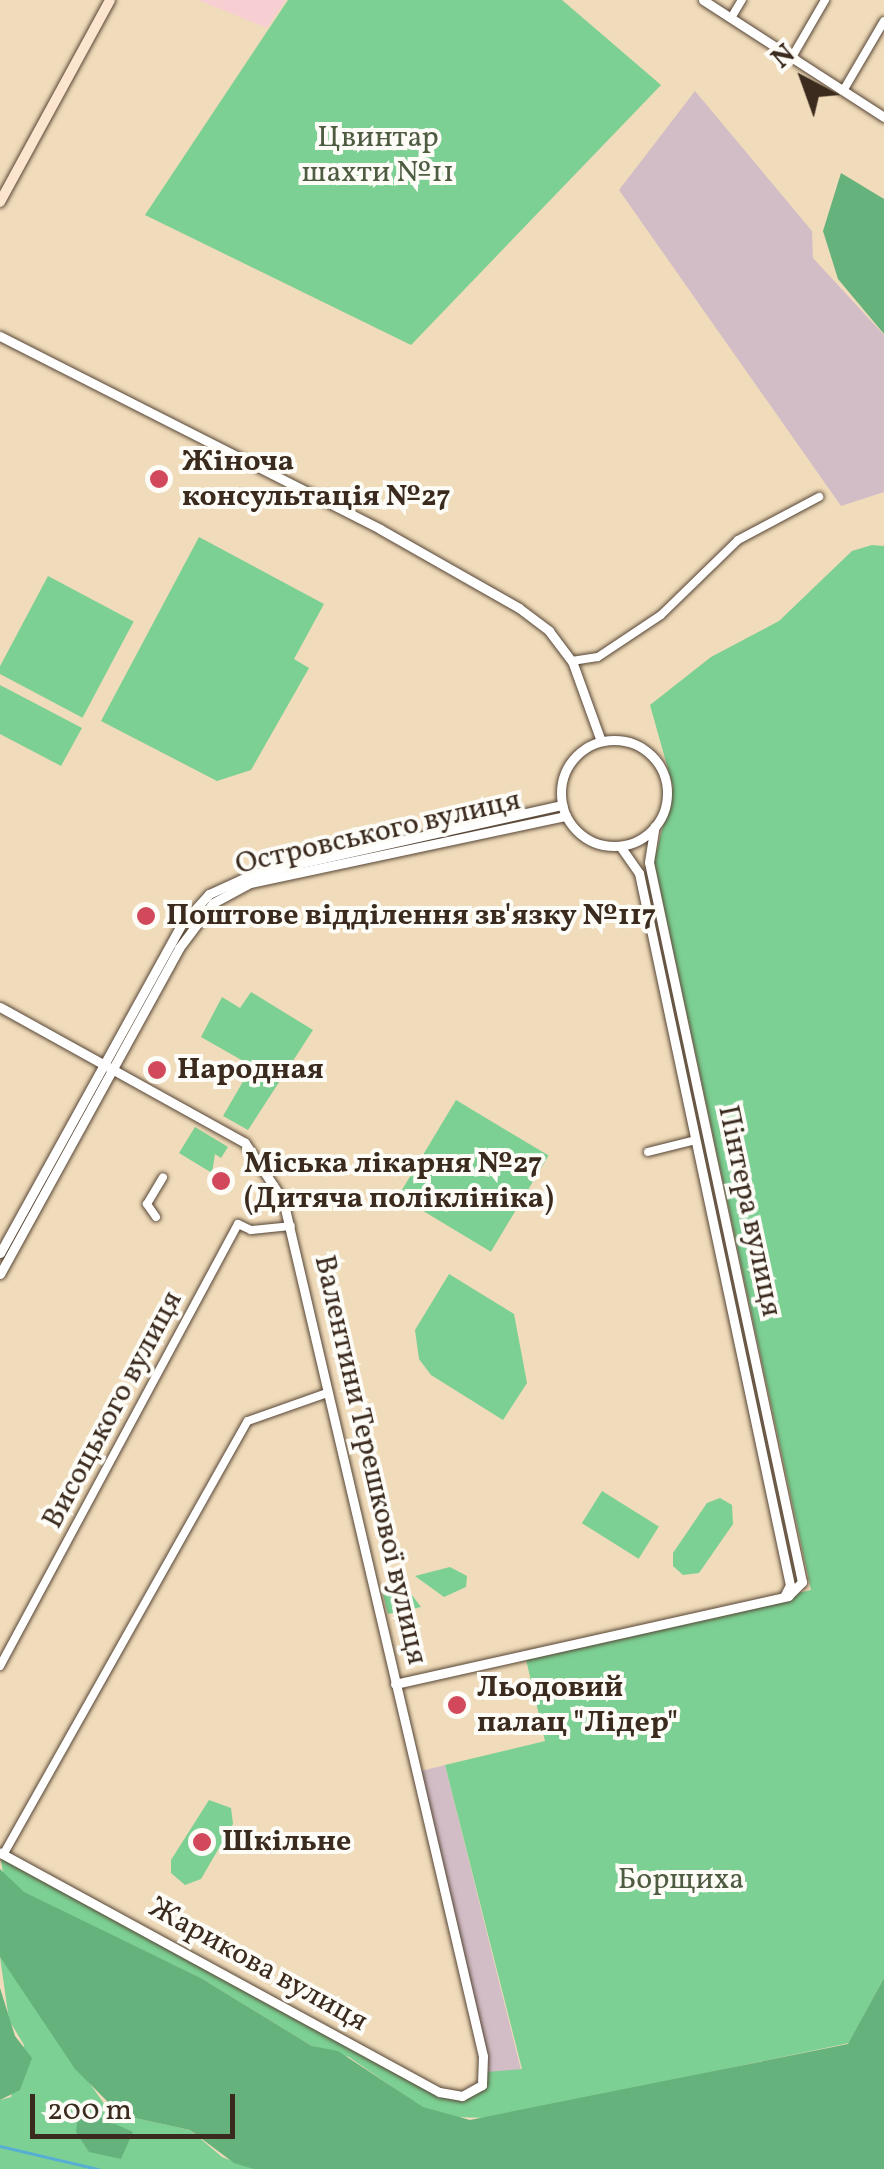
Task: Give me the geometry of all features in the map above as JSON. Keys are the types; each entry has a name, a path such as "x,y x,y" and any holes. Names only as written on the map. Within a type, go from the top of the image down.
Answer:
{"main road":[{"path":"0,202 110,0"}],"street":[{"path":"703,0 884,117"},
{"path":"731,18 742,0"},
{"path":"792,58 825,0"},
{"path":"843,91 884,21"},
{"path":"0,336 380,529 519,608 550,631 572,661 601,741"},
{"path":"572,661 598,657 661,615 738,540 819,497"},
{"path":"601,741 631,742 658,764 667,794 655,826 620,846 591,840 564,811 567,767 601,741"},
{"name":"Островського вулиця","path":"0,1253 108,1066 205,910 234,889 304,867 564,811"},
{"name":"Пінтера вулиця","path":"655,826 649,862 802,1582 783,1597"},
{"name":"Пінтера вулиця","path":"620,846 638,872 790,1585 783,1597"},
{"name":"Валентини Терешкової вулиця","path":"0,1008 252,1148 291,1226 486,2072"},
{"name":"Островського вулиця","path":"0,1274 108,1066"},
{"path":"648,1152 696,1140"},
{"path":"156,1217 147,1204 163,1176"},
{"path":"712,1215 724,1212"},
{"name":"Висоцького вулиця","path":"0,1666 238,1224 251,1230 291,1226"},
{"path":"2,1854 248,1421 327,1393"},
{"path":"752,1407 764,1405"},
{"path":"396,1684 783,1597"},
{"name":"Жарикова вулиця","path":"2,1854 439,2092 462,2096 482,2085 486,2072"}],"shaded area":[{"path":"198,0 286,0 267,28"},
{"path":"695,91 812,231 813,258 884,335 884,492 841,506 619,190"},
{"path":"445,1765 521,2070 490,2077 414,1773"}],"green space":[{"name":"Цвинтар шахти №11","path":"288,0 562,0 661,85 411,345 145,215"},
{"path":"841,173 884,199 884,334 838,279 823,231"},
{"path":"199,537 324,604 294,659 309,668 251,770 217,781 101,721"},
{"name":"Борщиха","path":"884,546 884,1978 849,2043 492,2118 453,2117 423,2108 349,2057 312,2046 201,1978 24,1893 4,1880 0,1853 449,2096 482,2085 486,2072 522,2069 445,1765 545,1741 525,1655 811,1590 654,861 673,787 650,705 711,657 779,621 852,551"},
{"path":"48,576 134,622 82,718 0,674 0,666"},
{"path":"0,685 82,728 61,766 0,734"},
{"path":"251,992 313,1030 248,1130 223,1116 252,1066 201,1037 222,997 240,1008"},
{"path":"456,1100 549,1156 491,1252 398,1196"},
{"path":"195,1127 228,1147 221,1158 215,1154 212,1173 179,1153"},
{"path":"449,1274 514,1314 527,1383 503,1420 431,1375 419,1359 415,1330"},
{"path":"602,1491 659,1527 639,1559 582,1523"},
{"path":"720,1498 732,1505 733,1524 699,1573 683,1575 673,1566 673,1553 707,1503"},
{"path":"450,1567 467,1576 466,1587 444,1597 415,1576"},
{"path":"402,1582 421,1607 388,1614 381,1587"},
{"name":"Шкільне","path":"209,1800 231,1808 233,1824 201,1879 185,1885 171,1873 171,1860"},
{"path":"0,1869 24,1892 201,1978 312,2046 338,2051 423,2107 470,2120 848,2044 884,1978 884,2169 253,2169 234,2163 190,2130 121,2115 75,2069 0,1957"},
{"path":"0,1957 105,2105 121,2115 190,2130 222,2157 253,2169 0,2169 0,2100 11,2097 24,2045 9,2020"},
{"path":"0,1988 15,2036 32,2058 20,2090 0,2100"},
{"path":"79,2108 133,2132 121,2159 89,2152 76,2132"}],"waterway":[{"path":"0,2146 98,2169"}],"place":[{"name":"Жіноча консультація №27","path":"159,479"},
{"name":"Поштове відділення зв'язку №117","path":"146,916"},
{"name":"Народная","path":"157,1070"},
{"name":"Міська лікарня №27 (Дитяча поліклініка)","path":"221,1181"},
{"name":"Льодовий палац \"Лідер\"","path":"457,1705"},
{"name":"Шкільне","path":"202,1842"}]}
